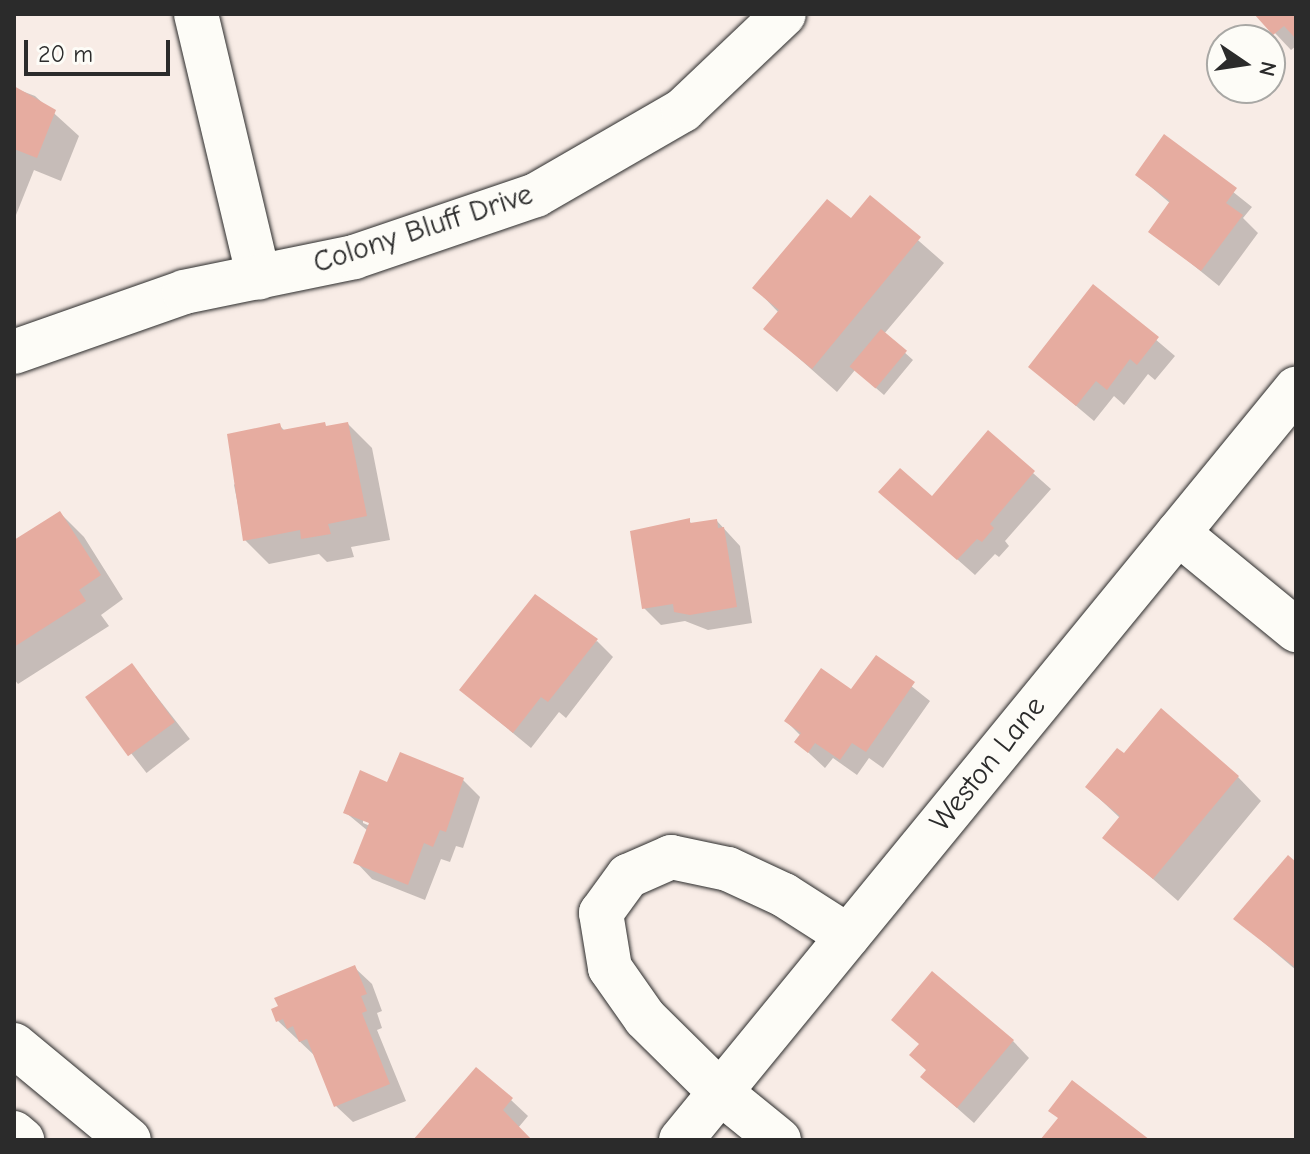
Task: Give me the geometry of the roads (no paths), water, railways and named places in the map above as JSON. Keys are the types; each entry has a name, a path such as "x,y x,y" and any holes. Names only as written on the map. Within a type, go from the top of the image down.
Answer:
{"street":[{"path":"196,14 259,278"},
{"name":"Colony Bluff Drive","path":"14,352 118,312 354,257 536,195 683,110 775,17"},
{"name":"Weston Lane","path":"681,1140 1296,389"},
{"path":"1178,533 1296,630"},
{"path":"779,1140 720,1092 645,1018 610,968 601,913 628,876 671,857 728,869 784,895 848,936"},
{"path":"14,1045 129,1140"},
{"path":"14,1133 22,1140"}]}
